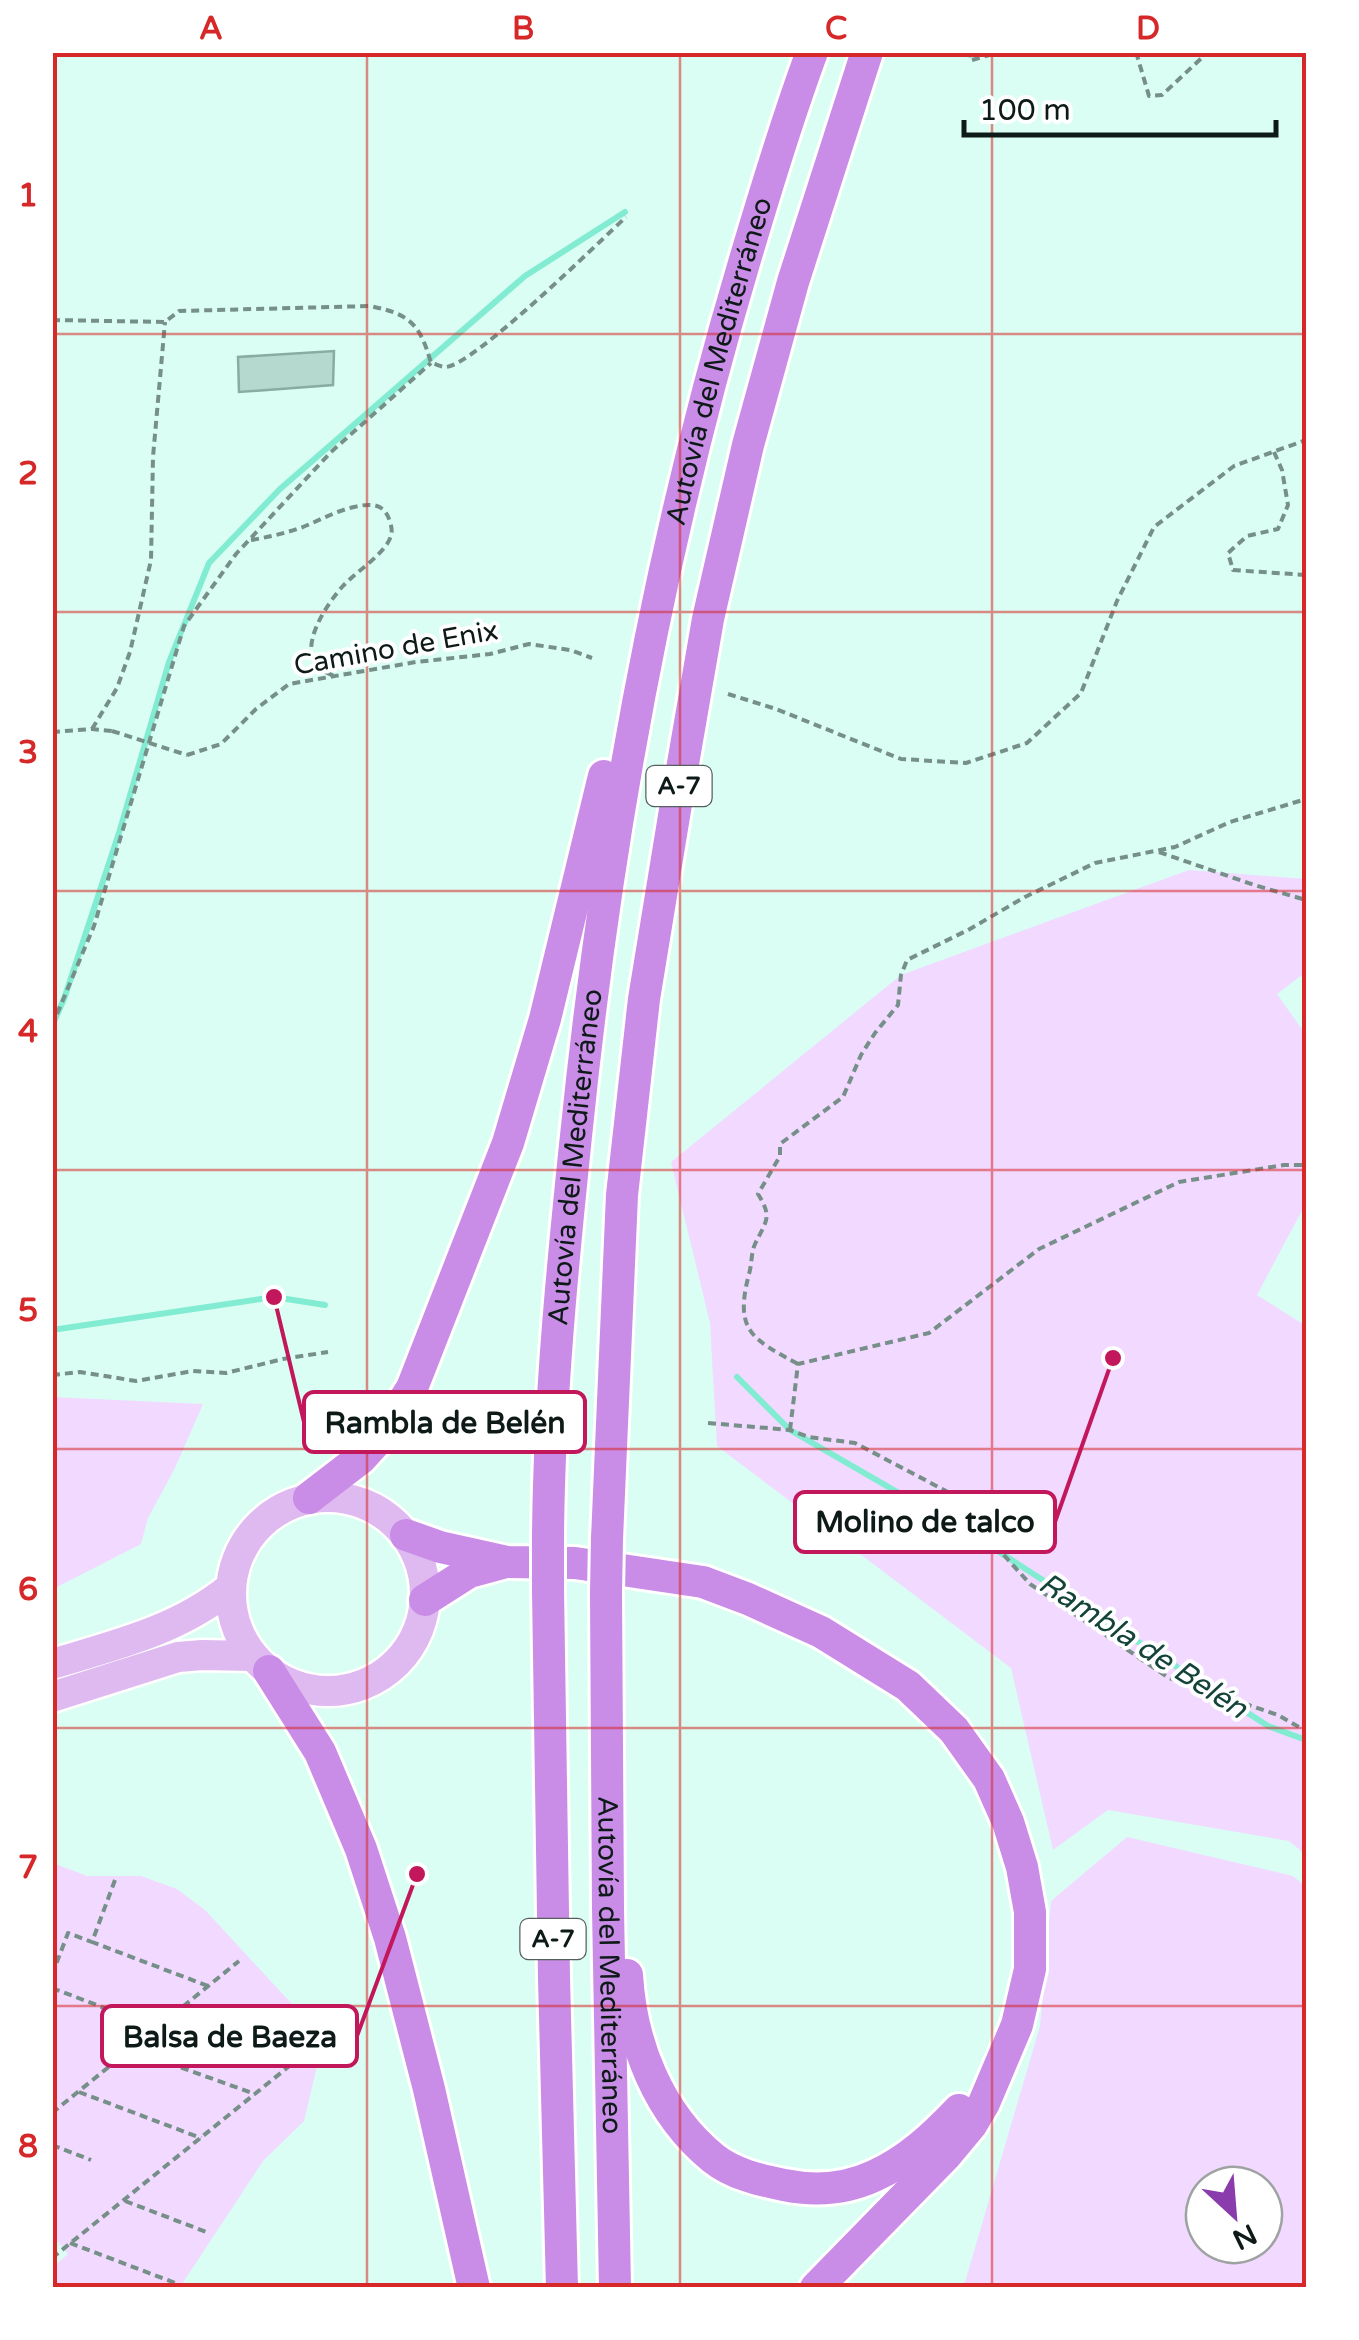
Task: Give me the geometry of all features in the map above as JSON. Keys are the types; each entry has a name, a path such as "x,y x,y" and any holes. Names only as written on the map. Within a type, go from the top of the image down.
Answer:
{"highway":[{"name":"Autovía del Mediterráneo","path":"562,2288 548,1488 559,1300 583,1065 623,781 688,468 723,334 788,116 812,52"},
{"name":"Autovía del Mediterráneo","path":"615,2288 606,1592 622,1195 644,999 708,619 748,445 793,282 867,52"},
{"path":"308,1498 361,1458 384,1434 412,1388 508,1143 546,1019 622,698 649,645"},
{"path":"406,1536 507,1562 575,1564 702,1582 748,1598 822,1632 908,1686 954,1730 989,1780 1022,1867 1030,1912 1030,1968 1017,2025 971,2125 816,2288"},
{"path":"425,1600 470,1572 507,1562"},
{"path":"261,1664 320,1752 361,1849 390,1938 429,2089 474,2288"},
{"path":"608,1909 626,1958 628,1998 652,2082 682,2127 715,2160 752,2178 804,2188 846,2186 874,2176 934,2137 999,2066"}],"main road":[{"path":"308,1498 352,1499 382,1513 406,1536 418,1555 424,1577 422,1619 405,1653 376,1678 340,1690 303,1688 261,1664 242,1640 235,1624 230,1587 240,1552 261,1523 275,1512 308,1498"},
{"path":"52,1664 176,1623 230,1587"},
{"path":"52,1697 178,1658 227,1654 261,1664"}],"path":[{"path":"972,60 1000,52"},
{"path":"1136,52 1149,96 1162,95 1208,52"},
{"path":"431,363 446,367 465,359 542,296 626,217"},
{"path":"52,320 165,322 179,311 370,306 408,317 423,335 431,363"},
{"path":"92,729 118,688 151,560 153,457 165,322"},
{"path":"52,1026 94,926 184,626 236,554 331,452 431,363"},
{"path":"728,694 902,759 966,763 1027,743 1081,694 1117,601 1154,528 1234,466 1306,440"},
{"path":"1274,452 1282,470 1288,505 1278,528 1247,536 1228,553 1233,570 1306,576"},
{"path":"249,540 273,536 365,504 380,506 388,513 393,530 390,540 343,586 320,617 312,659 320,670 334,676"},
{"name":"Camino de Enix","path":"52,732 112,731 187,755 221,744 256,708 289,684 416,662 490,654 529,644 570,650 592,658"},
{"path":"1306,800 1230,822 1175,847 1094,863 907,960 898,1005 860,1056 844,1097 780,1144 780,1156 758,1194 766,1206 766,1226 754,1246 742,1301 745,1324 765,1346 798,1364 929,1333 1038,1250 1179,1182 1306,1165"},
{"path":"1156,850 1306,900"},
{"path":"52,1375 80,1372 136,1381 193,1371 226,1373 328,1352"},
{"path":"790,1430 798,1364"},
{"path":"708,1423 790,1430 855,1442 946,1492 1030,1584 1170,1678 1278,1715 1306,1731"},
{"path":"92,1942 116,1880"},
{"path":"52,1975 68,1933 208,1986"},
{"path":"52,2113 239,1961"},
{"path":"52,1988 157,2028"},
{"path":"130,2050 255,2094"},
{"path":"52,2258 298,2059"},
{"path":"78,2092 201,2138"},
{"path":"52,2145 91,2160"},
{"path":"123,2200 209,2233"},
{"path":"70,2244 178,2284"}],"shaded area":[{"path":"1189,870 1306,879 1306,972 1277,994 1306,1035 1306,1203 1257,1295 1306,1326 1306,1855 1289,1841 1108,1810 1053,1850 1011,1668 717,1446 710,1323 671,1162 901,975"},
{"path":"53,1397 203,1404 148,1518 141,1544 53,1589"},
{"path":"1127,1837 1293,1876 1306,1887 1306,2287 958,2288 965,2282 1040,2026 1051,1901"},
{"path":"53,1863 87,1876 141,1876 177,1889 205,1910 291,2003 322,2045 304,2121 263,2161 180,2287 53,2287 53,2267 68,2254 52,2234"}],"building":[{"path":"334,351 333,385 239,392 238,357"}],"waterway":[{"path":"970,55 973,52"},
{"path":"52,1026 119,833 169,662 209,563 280,489 525,276 625,212"},
{"name":"Rambla de Belén","path":"52,1330 274,1297 325,1305"},
{"name":"Rambla de Belén","path":"737,1377 790,1430 987,1544 1268,1726 1306,1740"}],"place":[{"name":"Rambla de Belén","path":"274,1297"},
{"name":"Molino de talco","path":"1113,1358"},
{"name":"Balsa de Baeza","path":"417,1874"}]}
